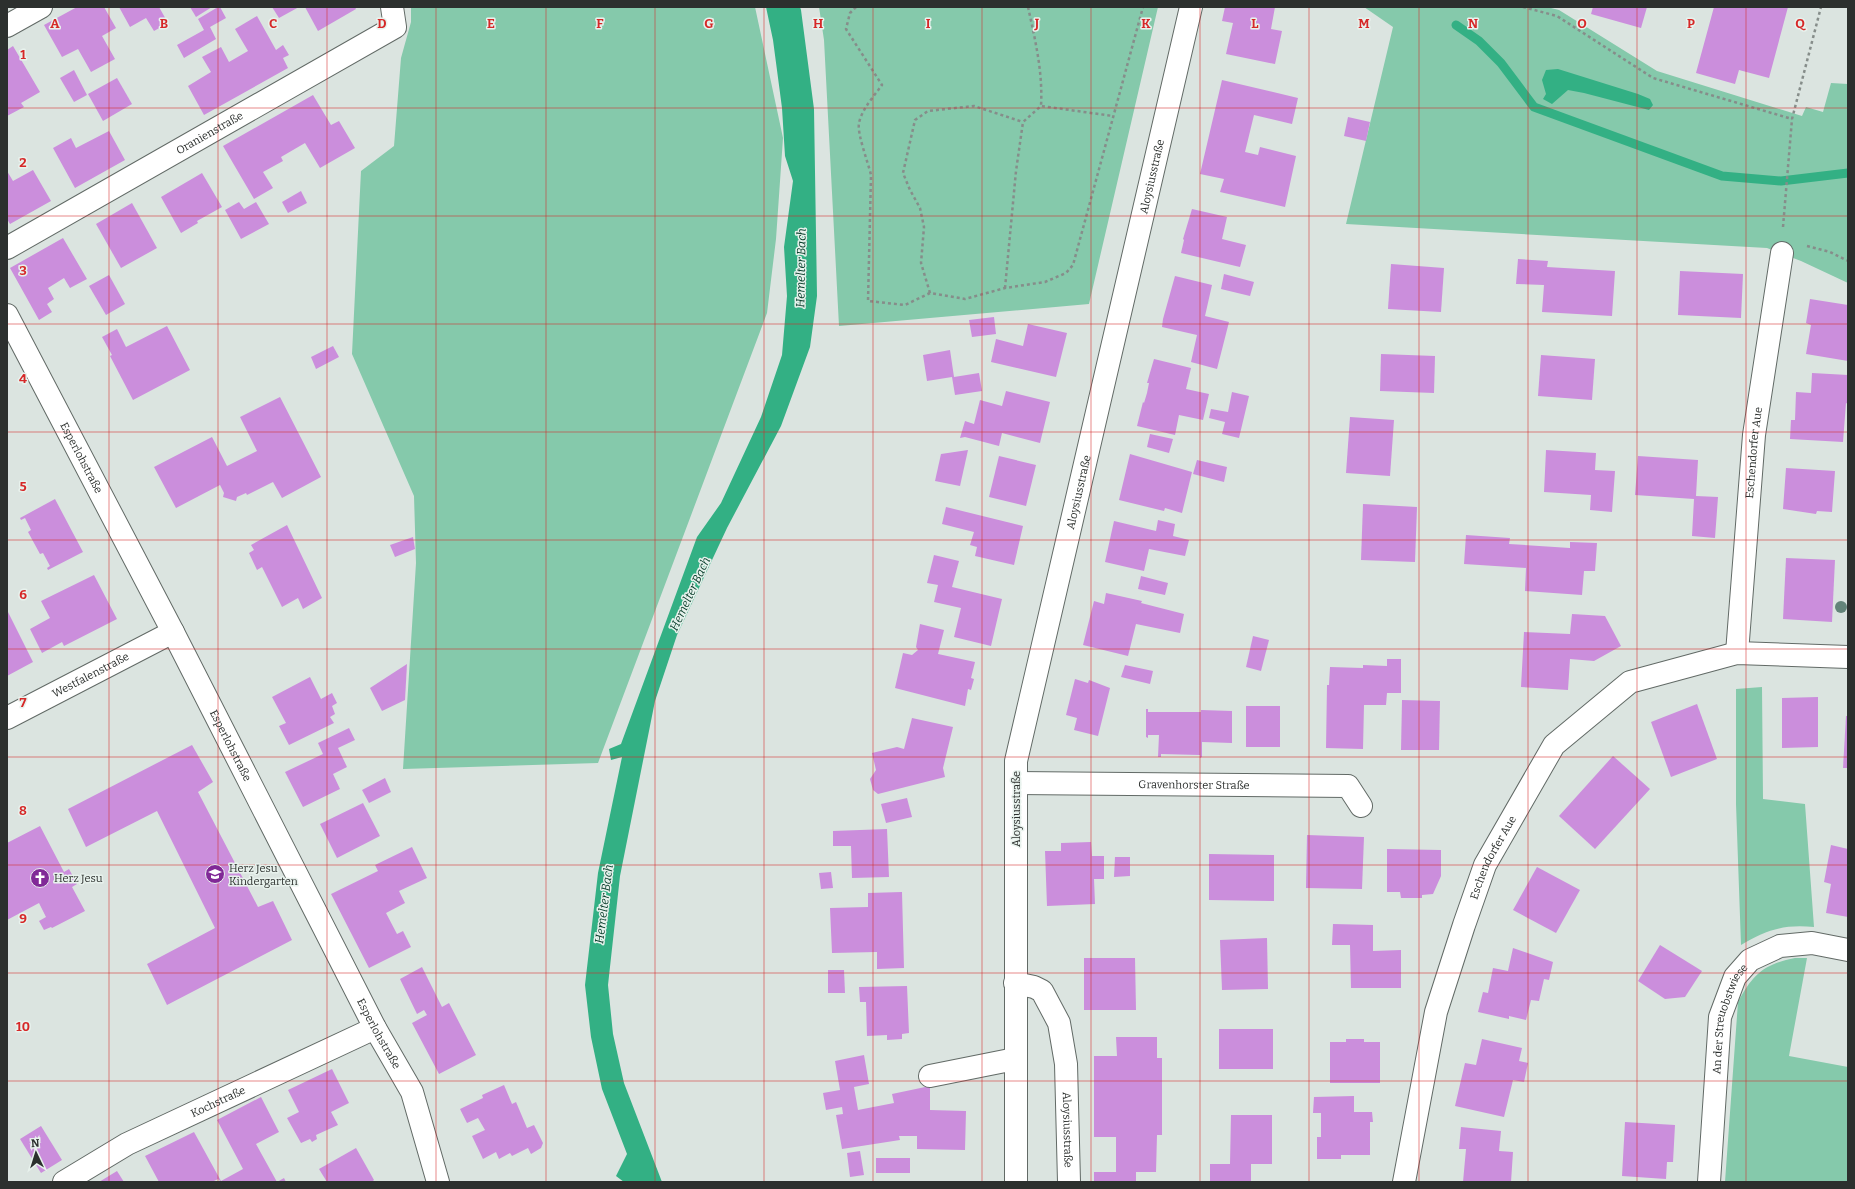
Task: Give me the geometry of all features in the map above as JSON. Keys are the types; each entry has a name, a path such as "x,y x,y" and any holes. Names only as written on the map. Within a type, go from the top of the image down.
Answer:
{"street":[{"path":"7,26 41,7"},
{"name":"Oranienstraße","path":"7,248 394,27 392,7"},
{"name":"Aloysiusstraße","path":"1016,1182 1016,761 1191,7"},
{"name":"Eschendorfer Aue","path":"1737,653 1754,435 1782,253"},
{"name":"Esperlohstraße","path":"7,315 173,632 375,1028 412,1092 438,1182"},
{"name":"Westfalenstraße","path":"7,718 173,632"},
{"name":"Eschendorfer Aue","path":"1404,1182 1436,1012 1464,925 1485,865 1554,745 1630,682 1737,653 1848,657"},
{"name":"Gravenhorster Straße","path":"1016,784 1348,786 1361,806"},
{"name":"An der Streuobstwiese","path":"1709,1182 1720,1017 1735,977 1750,960 1780,946 1812,943 1848,950"},
{"name":"Aloysiusstraße","path":"1015,983 1034,987 1042,991 1059,1023 1066,1064 1069,1182"},
{"name":"Kochstraße","path":"64,1182 127,1144 375,1028"},
{"path":"930,1076 1015,1059"}],"path":[{"path":"856,7 850,13 846,29 882,85 869,103 859,123 860,140 868,158 871,175 868,301 905,305 930,293 965,299 1005,288 1045,282 1066,273 1073,265 1142,7"},
{"path":"1005,288 1016,170 1023,122 1041,106 1042,92 1039,62 1028,7"},
{"path":"1522,7 1557,16 1653,78 1792,119"},
{"path":"1783,232 1792,119 1820,7"},
{"path":"930,293 921,263 924,227 920,208 903,173 915,120 928,112 974,106 1023,122"},
{"path":"1041,106 1113,116"},
{"path":"1803,245 1830,252 1848,261"}],"shaded area":[{"path":"411,7 755,7 783,138 776,239 767,313 598,763 403,769 416,563 414,496 352,354 361,171 394,146 401,58 411,22"},
{"path":"819,7 1158,7 1089,304 839,326 824,40"},
{"path":"1364,7 1547,7 1559,10 1657,71 1802,116 1806,107 1823,112 1831,83 1848,84 1848,283 1801,261 1767,248 1346,224 1393,27"},
{"path":"1762,687 1763,799 1805,804 1814,927 1784,927 1759,935 1741,945 1736,804 1736,689"},
{"path":"1795,958 1807,958 1789,1056 1848,1067 1848,1182 1725,1182 1738,1002 1754,977 1760,972 1775,963"}],"water":[{"name":"Hemelter Bach","path":"766,7 800,7 801,10 814,109 817,296 810,347 781,426 727,528 677,635 655,701 620,876 608,985 613,1034 624,1083 662,1182 624,1182 616,1176 627,1154 602,1089 591,1037 585,985 598,873 622,757 611,760 609,749 621,744 697,537 721,503 761,417 782,355 787,296 784,247 793,181 785,156 782,108 773,40"},
{"path":"1558,69 1638,94 1650,99 1653,105 1649,110 1568,90 1552,104 1543,99 1546,94 1542,80 1546,70"}],"building":[{"path":"77,7 104,7 116,28 102,36 115,59 91,72 78,49 62,57 44,25"},
{"path":"119,7 159,7 168,23 154,31 146,18 130,27"},
{"path":"190,7 212,7 196,17"},
{"path":"220,7 226,18 210,27 216,39 184,58 177,45 204,30 198,19"},
{"path":"272,7 299,7 279,18"},
{"path":"305,7 355,7 356,9 318,31"},
{"path":"1225,7 1275,7 1271,29 1282,31 1275,64 1226,54 1233,23 1222,21"},
{"path":"1593,7 1647,7 1641,28 1591,14"},
{"path":"1714,7 1788,7 1769,78 1739,70 1735,84 1696,73"},
{"path":"257,16 276,50 283,45 289,55 283,58 288,68 204,115 188,86 211,72 202,57 221,47 229,62 248,51 235,29"},
{"path":"13,46 40,92 21,103 24,107 7,116 7,50"},
{"path":"74,70 87,95 74,102 60,78"},
{"path":"117,78 132,104 103,121 88,94"},
{"path":"1222,80 1298,98 1292,124 1254,115 1245,152 1258,155 1260,147 1296,156 1285,207 1220,192 1224,179 1200,174"},
{"path":"313,95 331,125 339,121 355,148 320,168 305,143 281,157 283,161 263,172 273,188 254,199 223,146"},
{"path":"1348,117 1370,122 1366,141 1344,136"},
{"path":"109,131 125,160 75,188 53,148 71,138 76,148"},
{"path":"33,170 51,201 10,224 7,219 7,171 13,181"},
{"path":"202,173 222,207 197,221 198,223 181,233 161,197"},
{"path":"301,191 307,203 288,213 282,202"},
{"path":"239,202 244,209 256,202 269,224 241,239 225,210"},
{"path":"132,203 157,248 121,268 96,224"},
{"path":"1192,209 1227,217 1222,239 1246,245 1240,267 1181,253 1183,239"},
{"path":"63,238 87,279 70,288 64,278 48,288 54,299 47,304 52,312 39,320 10,268"},
{"path":"1518,259 1548,261 1547,267 1615,271 1612,316 1542,312 1544,285 1516,284"},
{"path":"1391,264 1444,268 1441,312 1388,309"},
{"path":"1680,271 1743,274 1741,318 1678,315"},
{"path":"1224,274 1254,282 1250,296 1221,289"},
{"path":"109,275 125,304 106,315 89,286"},
{"path":"1175,276 1212,285 1205,316 1229,322 1217,369 1191,362 1197,335 1162,327"},
{"path":"1810,299 1848,305 1848,361 1806,354 1811,325 1806,323"},
{"path":"994,317 996,334 972,337 969,320"},
{"path":"1028,324 1067,333 1056,377 991,362 996,339 1023,346"},
{"path":"167,326 190,370 133,400 110,356 112,355 102,337 117,329 126,347"},
{"path":"333,346 339,357 316,369 311,357"},
{"path":"950,350 954,377 979,373 982,391 955,395 952,377 927,381 923,355"},
{"path":"1381,354 1435,356 1434,393 1380,391"},
{"path":"1541,355 1595,359 1592,400 1538,396"},
{"path":"1154,359 1191,368 1186,389 1209,394 1203,420 1179,415 1175,435 1137,426 1143,402 1144,403 1147,393 1149,383 1147,383"},
{"path":"1812,373 1848,375 1848,404 1846,403 1843,442 1790,439 1791,420 1795,420 1796,392 1811,393"},
{"path":"1006,391 1050,402 1040,443 1002,433 999,446 965,437 960,438 965,421 974,424 980,400 1002,406"},
{"path":"1232,392 1249,396 1239,438 1222,434 1225,422 1209,418 1211,409 1228,412"},
{"path":"280,397 321,477 282,498 273,482 247,495 246,493 237,497 236,501 223,497 224,493 220,485 176,508 154,467 212,437 227,466 257,451 240,417"},
{"path":"1350,417 1394,420 1390,476 1346,473"},
{"path":"1150,434 1173,439 1169,453 1147,447"},
{"path":"968,450 960,486 935,481 941,454"},
{"path":"1546,450 1596,453 1595,470 1615,471 1612,512 1590,510 1591,495 1544,492"},
{"path":"1130,454 1192,472 1182,513 1165,508 1164,511 1119,500"},
{"path":"999,456 1036,465 1026,506 989,497"},
{"path":"1638,456 1698,460 1696,496 1718,497 1715,538 1692,536 1694,499 1635,495"},
{"path":"1197,460 1227,467 1224,482 1193,474"},
{"path":"1786,468 1835,471 1832,512 1817,511 1816,514 1783,509"},
{"path":"55,499 83,552 48,570 47,568 50,566 43,553 40,554 28,532 31,530 25,518 21,520 20,518"},
{"path":"1363,504 1417,507 1415,562 1361,560"},
{"path":"946,507 1023,526 1014,565 975,556 977,547 970,545 974,532 942,524"},
{"path":"1158,520 1175,524 1173,536 1189,540 1185,556 1149,549 1144,571 1105,562 1114,521 1156,531"},
{"path":"287,525 322,598 303,609 298,598 282,607 262,567 257,570 249,553 254,550 251,545"},
{"path":"1466,535 1510,538 1509,544 1570,548 1570,542 1597,543 1595,571 1584,571 1582,595 1525,591 1526,568 1464,564"},
{"path":"413,537 415,549 395,557 390,545"},
{"path":"934,555 959,561 952,587 1002,599 991,646 954,637 961,608 934,602 938,585 927,583"},
{"path":"1786,558 1835,560 1832,622 1783,619"},
{"path":"94,575 117,619 64,646 62,642 42,653 30,629 50,618 41,601"},
{"path":"1141,576 1168,583 1165,595 1138,589"},
{"path":"1106,593 1142,601 1141,603 1184,614 1180,633 1136,624 1128,656 1083,645 1094,601 1104,604"},
{"path":"7,610 33,662 7,676"},
{"path":"1572,614 1605,616 1621,646 1594,661 1570,659 1568,690 1521,687 1524,632 1570,634"},
{"path":"920,624 944,630 938,654 975,662 971,678 974,679 971,690 968,689 965,706 895,688 903,653 912,655 918,650 916,647"},
{"path":"1253,636 1269,640 1261,671 1246,667"},
{"path":"1387,659 1401,659 1401,693 1387,693 1386,705 1364,705 1363,749 1326,748 1327,685 1329,685 1330,667 1363,668 1363,665 1387,666"},
{"path":"407,664 405,700 382,711 370,688"},
{"path":"1125,665 1153,671 1150,684 1121,677"},
{"path":"310,677 321,699 332,693 337,703 332,706 335,714 330,717 334,723 289,745 279,726 286,723 272,697"},
{"path":"1075,679 1088,683 1089,680 1110,688 1098,736 1074,730 1077,718 1066,715"},
{"path":"1818,697 1818,747 1782,748 1782,698"},
{"path":"1402,700 1440,701 1439,750 1401,750"},
{"path":"1697,704 1717,759 1671,777 1651,722"},
{"path":"1246,706 1280,706 1280,747 1246,747"},
{"path":"1146,709 1148,709 1148,712 1201,712 1201,710 1232,711 1232,743 1202,742 1202,757 1200,758 1200,755 1161,754 1161,757 1158,757 1159,735 1148,735 1148,738 1146,737"},
{"path":"1846,716 1848,716 1848,768 1843,768"},
{"path":"912,718 953,727 943,768 945,777 878,794 873,790 870,779 876,770 872,753 897,747 904,749"},
{"path":"349,728 355,740 338,748 347,767 333,774 340,789 303,807 285,772 323,754 318,743"},
{"name":"Herz Jesu Kindergarten","path":"192,745 213,782 198,792 258,907 273,901 292,940 167,1005 147,964 215,928 157,811 86,847 68,809"},
{"path":"1613,756 1650,789 1595,849 1559,816"},
{"path":"385,778 391,792 369,803 362,790"},
{"path":"907,798 912,817 886,823 881,804"},
{"path":"363,803 380,836 337,858 320,824"},
{"name":"Herz Jesu","path":"40,826 64,872 69,869 77,884 72,887 85,911 52,928 51,927 44,930 39,921 46,917 39,903 7,920 7,843"},
{"path":"887,829 889,877 852,878 851,846 833,846 833,831"},
{"path":"1307,835 1364,837 1362,889 1306,888"},
{"path":"1091,842 1092,856 1104,856 1104,879 1094,879 1095,904 1047,906 1045,851 1061,851 1061,843"},
{"path":"1831,845 1848,849 1848,917 1826,913 1831,884 1824,882"},
{"path":"412,847 427,878 399,891 405,903 386,913 397,934 403,931 411,947 369,968 331,894 378,871 375,865"},
{"path":"1387,849 1441,850 1441,876 1433,894 1422,895 1422,898 1401,898 1400,892 1387,892"},
{"path":"1209,854 1274,855 1274,901 1209,900"},
{"path":"1115,857 1130,857 1130,876 1114,877"},
{"path":"1537,867 1580,890 1556,933 1513,910"},
{"path":"831,872 833,888 821,889 819,873"},
{"path":"902,892 904,968 877,969 877,952 832,953 830,908 868,907 868,893"},
{"path":"1333,924 1373,925 1373,951 1401,950 1401,988 1351,988 1350,945 1332,945"},
{"path":"1267,938 1268,989 1222,990 1220,940"},
{"path":"1660,945 1702,971 1685,997 1665,999 1638,981"},
{"path":"1513,948 1553,962 1549,980 1544,979 1539,1001 1531,1000 1526,1020 1509,1016 1509,1019 1478,1012 1483,992 1488,993 1493,968 1508,971"},
{"path":"1084,958 1135,958 1136,1010 1084,1010"},
{"path":"422,967 442,1007 449,1003 476,1055 439,1074 412,1023 427,1015 424,1010 417,1014 400,979"},
{"path":"828,970 844,970 845,993 828,993"},
{"path":"907,986 909,1033 902,1034 902,1039 887,1040 887,1035 867,1036 866,1002 860,1002 859,987"},
{"path":"1219,1029 1273,1029 1273,1069 1219,1069"},
{"path":"1116,1037 1157,1037 1157,1058 1162,1058 1162,1135 1157,1135 1156,1172 1136,1172 1136,1182 1094,1182 1094,1172 1116,1172 1116,1137 1094,1137 1094,1056 1117,1056"},
{"path":"1346,1039 1364,1039 1364,1042 1380,1042 1380,1083 1330,1083 1330,1042 1346,1042"},
{"path":"1482,1039 1522,1048 1519,1061 1528,1063 1524,1082 1513,1080 1504,1117 1455,1106 1465,1063 1476,1065"},
{"path":"864,1055 869,1084 854,1087 858,1110 894,1103 892,1094 930,1086 930,1110 966,1111 965,1150 917,1149 917,1136 899,1136 900,1140 842,1149 836,1115 843,1114 842,1107 826,1110 823,1093 840,1090 835,1061"},
{"path":"332,1069 349,1103 331,1112 338,1125 316,1135 317,1139 312,1142 310,1139 301,1143 287,1118 299,1112 288,1090"},
{"path":"504,1085 512,1104 516,1102 527,1128 534,1125 543,1143 541,1148 531,1154 528,1148 512,1156 510,1153 499,1159 496,1152 483,1159 472,1136 485,1130 478,1118 467,1123 460,1109 483,1098 482,1095"},
{"path":"1354,1096 1354,1112 1372,1112 1373,1122 1370,1122 1370,1155 1341,1155 1341,1159 1317,1159 1317,1137 1321,1137 1321,1113 1313,1113 1314,1097"},
{"path":"261,1097 279,1132 256,1144 277,1182 218,1182 220,1181 218,1179 212,1182 159,1182 145,1156 194,1132 221,1181 243,1169 217,1120"},
{"path":"1231,1115 1272,1115 1272,1164 1251,1164 1251,1182 1210,1182 1210,1164 1230,1164"},
{"path":"1625,1122 1675,1125 1673,1162 1667,1162 1666,1179 1622,1176"},
{"path":"41,1126 62,1160 41,1173 20,1139"},
{"path":"1461,1127 1501,1131 1499,1151 1513,1152 1511,1182 1463,1182 1466,1149 1459,1149"},
{"path":"356,1148 374,1180 372,1182 327,1182 319,1169"},
{"path":"860,1151 864,1175 850,1177 847,1153"},
{"path":"876,1158 910,1158 910,1173 876,1173"},
{"path":"117,1171 124,1182 99,1182"},
{"path":"284,1178 286,1182 277,1182"}],"waterway":[{"path":"1456,25 1479,41 1501,63 1534,107 1722,176 1781,181 1848,173"}],"place":[{"name":"Herz Jesu Kindergarten","path":"215,874"},
{"name":"Herz Jesu","path":"40,878"}]}
